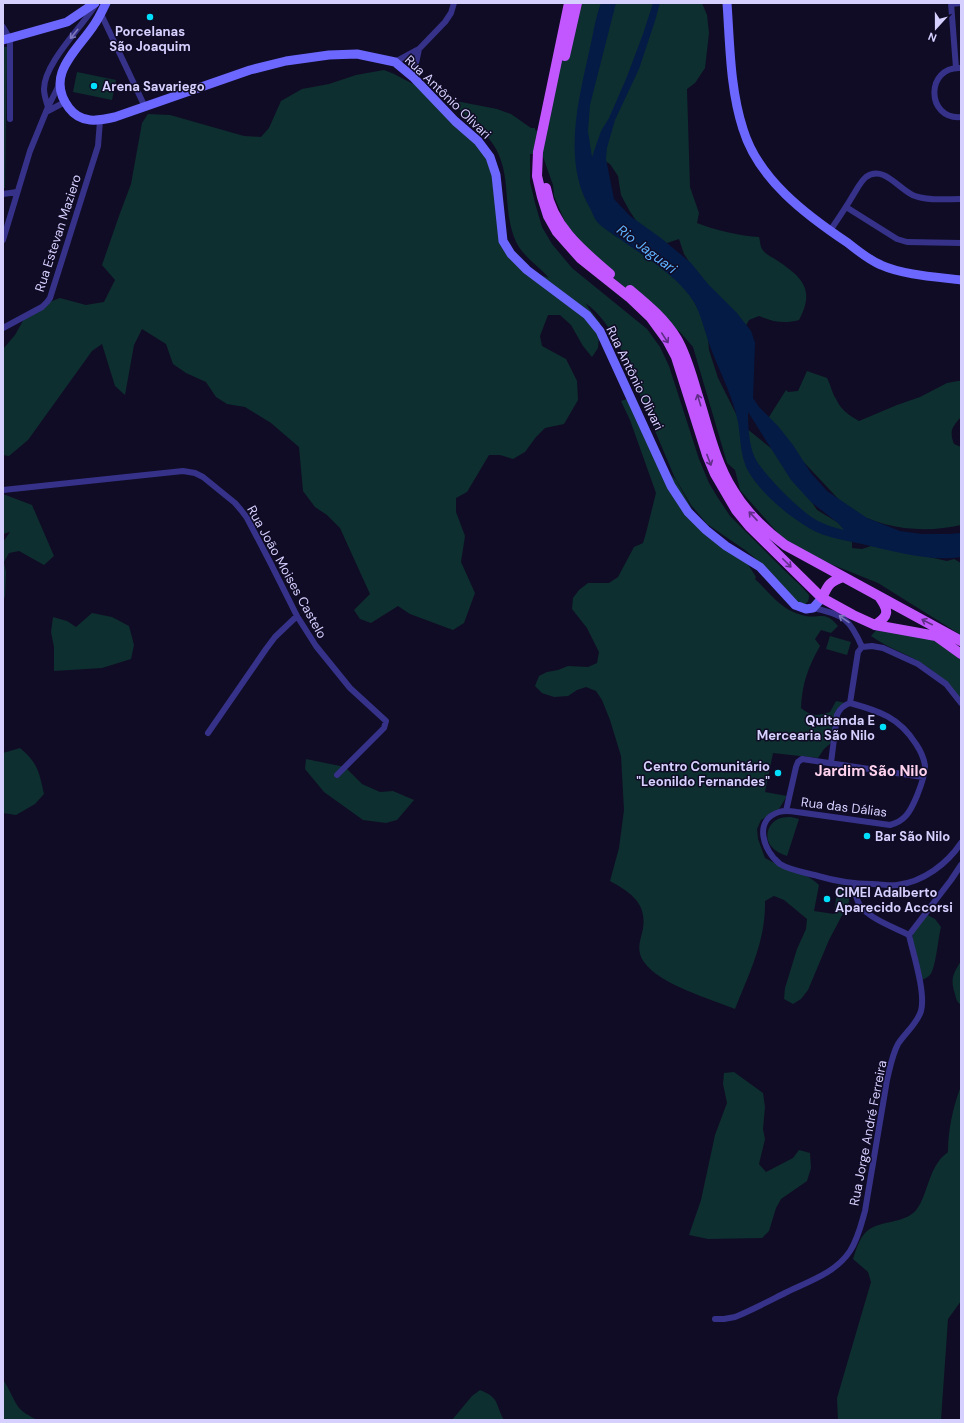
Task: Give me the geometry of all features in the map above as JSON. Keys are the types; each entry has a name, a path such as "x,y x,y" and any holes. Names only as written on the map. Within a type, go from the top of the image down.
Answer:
{"main road":[{"path":"570,3 538,152 537,176 548,216 557,232 567,246 580,258 629,297 651,318 667,340 676,357 707,455 715,474 736,510 750,527 822,598 875,625 936,636 961,654"},
{"path":"577,3 544,151 544,169 547,191 555,214 568,235 582,250 649,306 676,338 686,357 718,460 732,490 749,512 767,531 786,545 961,641"},
{"path":"822,598 827,586 833,581 843,577"},
{"path":"875,625 885,617 887,612 886,607 879,597"}],"street":[{"path":"7,39 67,22 77,17 96,3"},
{"path":"47,110 44,96 45,79 66,43 96,3"},
{"path":"3,240 30,151 60,82 63,69 68,58 94,26 106,3"},
{"path":"394,62 418,49 445,22 451,13 454,3"},
{"path":"727,3 736,109 743,131 754,156 773,181 796,204 830,231 880,265 895,270 932,277 961,280"},
{"path":"961,3 951,3 958,68 942,73 938,79 934,92 935,100 943,112 949,115 961,117"},
{"path":"101,14 145,107"},
{"path":"3,27 7,39 10,119"},
{"path":"413,77 418,49"},
{"name":"Rua Antônio Olivari","path":"65,102 71,110 81,117 93,121 100,121 145,107 250,70 286,61 329,55 357,54 394,62 413,77 455,121 478,141 490,157 496,175 503,241 511,254 527,270 587,315 600,331 671,486 688,512 706,530 726,546 760,567 795,605 806,609 813,608"},
{"path":"47,110 65,102 60,82"},
{"name":"Rua Estevan Maziero","path":"3,328 42,307 50,298 98,146 100,121"},
{"path":"830,231 862,182 871,174 888,176 904,190 914,196 924,198 961,199"},
{"path":"3,194 17,192"},
{"path":"846,207 896,239 907,242 961,244"},
{"name":"Rua João Moises Castelo","path":"3,490 183,471 195,473 203,477 235,503 247,518 297,616 324,657 356,695 385,719 386,724 337,776"},
{"path":"813,608 822,598"},
{"path":"813,608 829,611 841,616 850,623 862,647"},
{"path":"208,733 275,637 297,616"},
{"path":"831,763 837,715 844,705 850,703 858,652 862,647 872,646 883,648 918,664 946,684 961,702"},
{"name":"Rua das Dálias","path":"786,811 890,825 899,823 910,810 920,789 925,766 919,749 905,729 890,717 850,703"},
{"path":"923,777 802,759 796,766 786,811 778,812 767,821 763,831 763,841 767,849 782,865 830,879 855,883 896,885 912,882 928,875 945,862 961,843"},
{"path":"855,883 857,900 862,908 869,914 908,934 951,880 961,865"},
{"name":"Rua Jorge André Ferreira","path":"715,1319 735,1317 814,1279 830,1270 850,1252 856,1240 865,1211 887,1080 892,1061 898,1044 918,1017 921,1010 922,992 908,934"}],"green space":[{"path":"572,3 702,3 707,15 709,33 705,68 695,83 687,89 690,187 699,213 697,223 728,232 759,237 761,247 764,252 787,267 800,279 806,293 804,310 799,320 779,322 759,316 749,320 744,329 690,263 684,254 679,239 661,245 641,228 621,195 618,176 610,164 601,159 591,157 601,225 615,236 641,248 686,287 701,315 708,339 709,350 718,378 741,424 782,457 817,510 837,522 852,537 852,548 862,549 871,546 883,547 947,561 954,559 961,563 961,635 878,583 791,548 740,490 735,470 727,463 693,347 680,332 616,280 595,260 566,224 554,196 553,185 542,154 530,154 530,182 542,227 552,244 572,268 647,329 660,347 669,366 699,459 709,483 730,516 809,595 808,601 805,604 801,606 766,567 745,550 707,524 691,505 674,476 619,345 600,316 585,303 600,323 598,348 592,357 583,346 571,325 560,315 548,315 540,336 542,346 566,359 577,381 578,400 564,424 545,428 525,452 513,459 500,455 489,455 467,492 456,498 456,512 465,536 461,562 475,593 464,623 453,630 410,614 398,606 371,623 360,619 354,610 370,594 340,528 327,515 315,507 303,491 299,447 271,423 245,407 227,404 216,397 206,382 186,373 173,364 166,344 142,329 134,345 125,395 115,386 102,344 92,351 28,440 9,456 3,455 3,349 15,335 24,319 36,307 60,298 86,305 104,302 115,280 102,265 131,184 142,123 148,114 170,115 244,136 261,137 269,128 281,101 302,89 329,84 356,75 384,70 394,74 417,86 476,141 494,167 504,234 518,260 538,274 549,278 520,249 514,237 508,212 505,175 497,151 488,137 466,120 470,120 452,102 461,102 497,109 511,114 531,128 535,128 535,130 544,134"},
{"path":"3,47 7,47 5,188 3,188"},
{"name":"Arena Savariego","path":"77,72 116,80 112,100 73,92"},
{"path":"807,371 827,378 833,394 840,406 849,415 859,421 920,397 947,383 961,381 961,417 952,429 952,436 954,444 961,447 961,525 931,529 900,527 870,520 844,505 765,420 769,417 786,390 788,392 798,391"},
{"path":"630,398 668,472 676,480 697,518 745,560 756,577 755,579 782,605 795,613 802,615 825,616 838,626 831,633 821,630 815,639 820,646 806,676 801,708 809,713 818,715 830,712 836,701 846,703 836,712 831,743 824,749 818,758 773,753 765,792 787,796 779,809 761,820 757,829 758,839 765,858 807,876 819,885 814,911 834,914 838,885 850,887 849,902 829,940 808,990 801,999 793,1004 784,999 785,988 797,949 806,929 807,919 784,900 774,896 765,901 765,916 760,943 735,1009 699,996 673,984 651,970 644,962 640,955 639,948 644,923 641,907 632,895 610,881 619,848 624,810 621,756 610,720 602,700 596,691 586,687 577,690 568,696 554,697 542,693 535,686 539,676 547,672 568,666 588,667 597,663 599,652 587,628 572,609 573,598 579,590 588,583 609,583 618,577 634,547 643,543 656,493 630,420 621,401"},
{"path":"3,494 32,505 54,556 44,565 19,551 9,553 4,562 6,572 5,596 3,603 3,542 10,532 3,534"},
{"path":"92,613 112,617 129,626 134,645 131,659 102,668 54,671 54,647 51,632 53,617 67,621 76,627"},
{"path":"878,628 937,640 961,657 961,702 942,680 929,668 871,636"},
{"path":"830,636 851,642 847,655 826,649"},
{"path":"20,748 31,758 37,768 44,794 35,804 16,815 3,813 3,753"},
{"path":"306,759 345,767 362,784 380,792 393,791 414,800 397,820 386,823 363,820 324,792 305,769"},
{"path":"783,817 799,819 787,856 778,852 771,846 767,834 768,829 773,822"},
{"path":"926,914 935,919 941,927 932,971 929,976 922,980 912,941 913,932"},
{"path":"961,961 961,1005 956,999 953,989 953,977"},
{"path":"734,1072 763,1093 765,1107 763,1129 765,1139 759,1164 766,1172 793,1158 799,1150 810,1153 811,1168 807,1181 781,1199 776,1208 769,1231 762,1238 708,1239 689,1235 701,1200 715,1135 727,1103 723,1084 724,1073"},
{"path":"961,1086 961,1301 948,1319 941,1420 838,1420 837,1398 871,1282 868,1272 853,1259 857,1248 866,1232 871,1228 906,1218 917,1209 935,1167 941,1158 948,1152 952,1119"},
{"path":"3,1380 21,1410 37,1420 3,1420"},
{"path":"480,1390 494,1399 504,1420 452,1420 472,1396"}],"water":[{"name":"Rio Jaguari","path":"601,3 616,3 590,105 588,131 592,157 601,131 609,118 626,79 653,3 660,3 639,69 615,120 607,148 606,159 614,199 630,216 661,238 691,263 708,284 737,313 751,331 755,343 753,398 759,407 778,426 793,445 811,473 827,491 867,518 900,531 922,534 961,533 961,557 937,558 898,553 824,535 802,524 778,506 757,484 750,474 743,458 738,420 734,406 711,349 697,307 678,282 596,221 582,192 577,173 575,132 581,91","holes":["748,412 791,480 811,502 838,523 844,530 824,524 811,517 793,502 759,465 751,447"]}],"place":[{"name":"Porcelanas São Joaquim","path":"150,17"},
{"name":"Arena Savariego","path":"94,86"},
{"name":"Quitanda E Mercearia São Nilo","path":"883,727"},
{"name":"Centro Comunitário \"Leonildo Fernandes\"","path":"778,773"},
{"name":"Bar São Nilo","path":"867,836"},
{"name":"CIMEI Adalberto Aparecido Accorsi","path":"827,899"}],"district":[{"name":"Jardim São Nilo","path":"871,771"}]}
